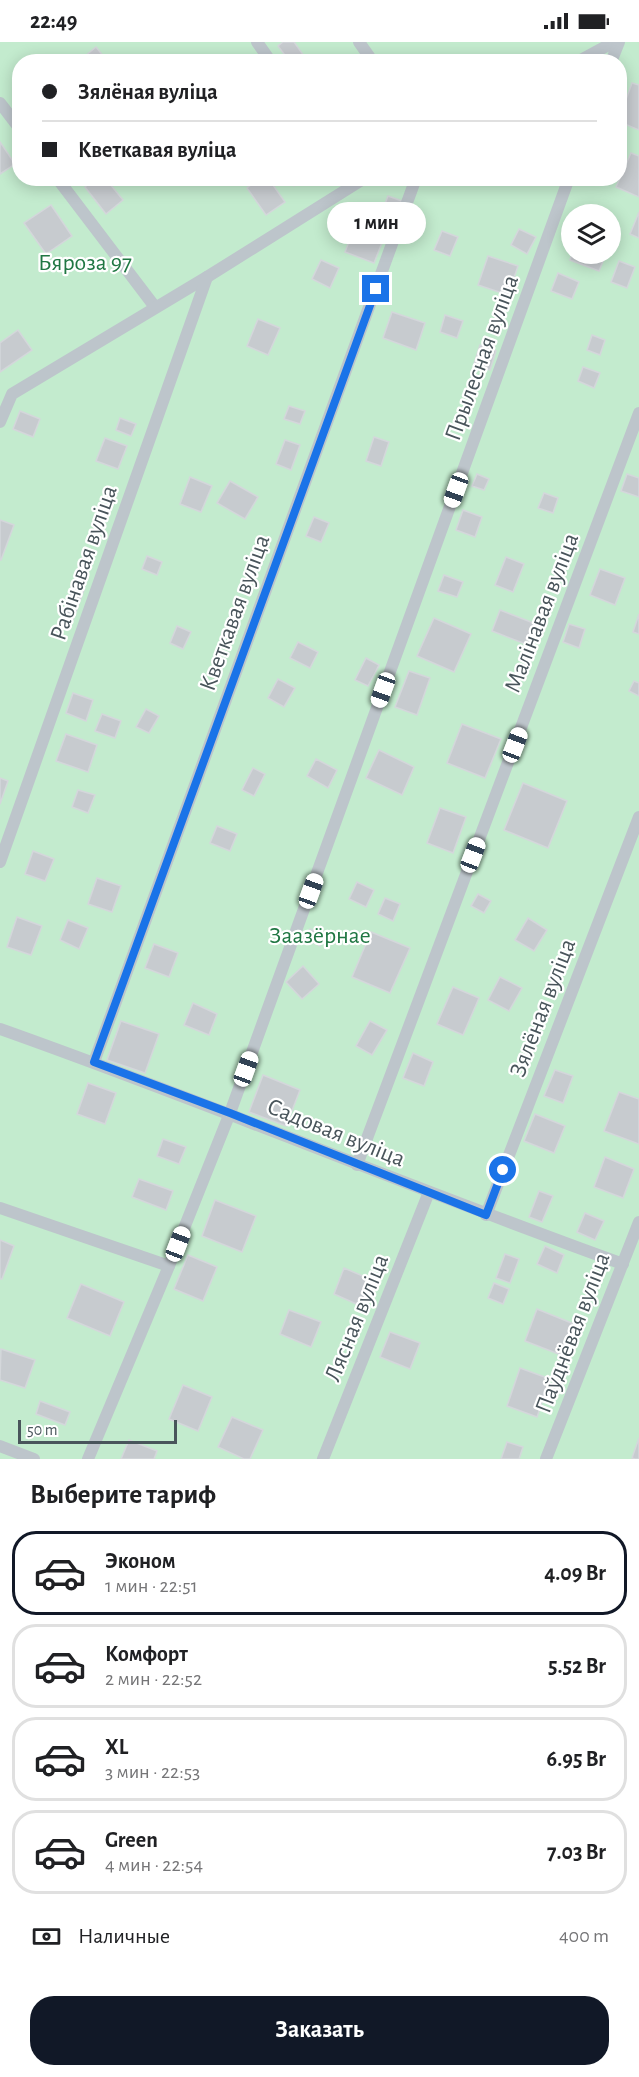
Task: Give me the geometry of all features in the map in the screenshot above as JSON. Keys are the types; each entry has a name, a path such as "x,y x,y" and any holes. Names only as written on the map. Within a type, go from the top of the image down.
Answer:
{"lane":[{"path":"592,54 614,42"},
{"path":"0,103 12,119"},
{"path":"63,186 155,307"},
{"path":"0,422 12,394 207,277 350,186"},
{"name":"Кветкавая вуліца","path":"94,1062 413,186"},
{"name":"Прылесная вуліца","path":"88,1459 230,1113 566,186"},
{"name":"Рабінавая вуліца","path":"0,862 207,277"},
{"name":"Малінавая вуліца","path":"357,1165 639,413"},
{"name":"Зялёная вуліца","path":"486,1215 639,817"},
{"name":"Садовая вуліца","path":"0,1029 230,1113 486,1215 623,1264"},
{"name":"Лясная вуліца","path":"323,1459 429,1192"},
{"path":"0,1208 169,1266"},
{"name":"Паўднёвая вуліца","path":"546,1459 639,1222"},
{"path":"0,1446 34,1459"}],"green space":[{"name":"Заазёрнае","path":"0,42 639,42 639,1459 0,1459"}],"building":[{"path":"283,42 294,42 303,54 284,54 278,46"},
{"path":"96,47 102,54 88,54"},
{"path":"632,83 639,85 639,130 627,125 627,97"},
{"path":"0,142 12,160 12,166 0,174"},
{"path":"631,153 639,156 639,197 616,187 627,186 627,162"},
{"path":"112,186 123,200 106,214 85,187"},
{"path":"274,186 285,202 266,215 247,188"},
{"path":"388,196 402,201 394,222 380,217"},
{"path":"51,205 72,236 46,254 24,223"},
{"path":"639,212 639,238 630,234"},
{"path":"356,224 385,235 374,263 345,252"},
{"path":"519,229 536,237 527,254 511,245"},
{"path":"442,231 458,237 450,256 434,250"},
{"path":"488,256 518,266 508,295 478,285"},
{"path":"321,260 339,268 330,288 312,279"},
{"path":"621,262 635,267 627,288 611,282 618,264 621,264"},
{"path":"581,264 602,264 599,271"},
{"path":"558,273 579,282 572,299 551,291"},
{"path":"392,312 425,323 416,350 383,338"},
{"path":"445,315 463,321 457,338 440,332"},
{"path":"258,319 280,328 268,355 247,346"},
{"path":"18,330 32,350 0,372 0,343"},
{"path":"592,335 605,340 600,355 587,350"},
{"path":"480,345 496,351 490,370 474,364"},
{"path":"583,367 600,373 594,388 578,381"},
{"path":"289,406 305,411 300,424 284,419"},
{"path":"20,411 40,419 33,437 13,429"},
{"path":"120,418 136,424 131,436 116,430"},
{"path":"374,437 389,442 381,466 366,461"},
{"path":"105,438 127,446 118,469 96,461"},
{"path":"285,440 300,445 291,470 276,464"},
{"path":"477,474 489,479 484,490 472,486"},
{"path":"627,474 639,478 639,497 621,491"},
{"path":"190,477 212,486 201,512 180,504"},
{"path":"230,481 258,497 245,519 217,503"},
{"path":"544,493 558,498 553,513 538,508"},
{"path":"463,510 482,517 475,537 456,530"},
{"path":"314,517 329,523 321,542 306,536"},
{"path":"0,520 14,525 1,560 0,560"},
{"path":"147,556 162,562 157,575 142,569"},
{"path":"506,557 524,564 513,592 495,585"},
{"path":"600,569 625,578 615,605 590,595"},
{"path":"444,575 463,582 457,597 438,591"},
{"path":"73,586 84,590 71,625 61,621"},
{"path":"500,610 536,624 528,645 492,631"},
{"path":"639,614 639,634 633,632"},
{"path":"434,618 471,634 454,672 417,656"},
{"path":"569,624 585,629 579,648 563,642"},
{"path":"177,626 191,632 183,649 170,643"},
{"path":"298,642 318,652 310,668 290,658"},
{"path":"366,658 379,665 368,686 355,680"},
{"path":"409,671 430,678 417,715 395,707"},
{"path":"278,679 295,688 284,707 268,698"},
{"path":"634,681 639,683 639,696 629,691"},
{"path":"73,693 93,700 86,721 66,713"},
{"path":"146,709 159,716 149,733 136,727"},
{"path":"102,714 121,721 115,738 95,731"},
{"path":"462,724 501,739 485,778 447,763"},
{"path":"66,734 97,745 88,772 56,761"},
{"path":"379,750 414,767 402,795 366,778"},
{"path":"316,759 337,770 328,788 307,776"},
{"path":"253,768 265,774 254,796 242,790"},
{"path":"0,778 8,781 0,804"},
{"path":"523,783 567,801 548,848 504,830"},
{"path":"78,790 95,795 88,813 72,807"},
{"path":"440,808 466,817 453,853 427,843"},
{"path":"217,826 237,834 230,851 210,843"},
{"path":"33,851 54,859 45,881 25,874"},
{"path":"97,878 121,886 112,912 88,904"},
{"path":"357,882 374,890 366,907 349,899"},
{"path":"478,894 491,901 484,913 471,906"},
{"path":"385,898 400,904 393,921 378,914"},
{"path":"17,917 42,926 31,955 7,947"},
{"path":"528,918 547,930 534,951 515,940"},
{"path":"68,920 88,928 79,949 60,940"},
{"path":"310,929 325,936 320,946 306,939"},
{"path":"371,932 410,948 390,993 352,977"},
{"path":"154,944 178,953 169,977 145,968"},
{"path":"303,966 319,984 302,999 286,982"},
{"path":"500,977 522,988 509,1011 488,1000"},
{"path":"453,987 479,998 463,1035 437,1024"},
{"path":"193,1003 217,1014 209,1035 184,1025"},
{"path":"121,1021 159,1034 145,1073 107,1060"},
{"path":"370,1021 387,1030 372,1055 356,1046"},
{"path":"413,1053 433,1062 424,1086 403,1078"},
{"path":"555,1070 573,1076 563,1103 544,1096"},
{"path":"263,1075 300,1090 286,1126 249,1112"},
{"path":"88,1083 116,1093 105,1124 77,1114"},
{"path":"619,1092 639,1099 639,1144 604,1131"},
{"path":"535,1114 565,1126 554,1153 524,1141"},
{"path":"163,1139 186,1147 179,1164 157,1156"},
{"path":"605,1157 634,1169 623,1198 594,1187"},
{"path":"139,1179 173,1191 166,1210 132,1197"},
{"path":"539,1191 553,1196 542,1222 529,1217"},
{"path":"215,1200 256,1216 242,1252 202,1236"},
{"path":"585,1213 604,1221 595,1240 577,1232"},
{"path":"0,1240 14,1246 2,1279 0,1279"},
{"path":"545,1246 564,1255 557,1273 537,1264"},
{"path":"505,1254 519,1259 510,1283 496,1278"},
{"path":"188,1255 217,1267 203,1301 174,1289"},
{"path":"344,1268 372,1280 361,1306 334,1294"},
{"path":"494,1283 509,1289 503,1304 488,1298"},
{"path":"81,1284 124,1302 110,1336 67,1318"},
{"path":"537,1309 574,1324 561,1355 525,1341"},
{"path":"289,1310 321,1322 311,1347 280,1334"},
{"path":"390,1332 420,1343 410,1369 380,1357"},
{"path":"1,1349 35,1360 25,1388 0,1380"},
{"path":"520,1368 550,1379 537,1417 507,1406"},
{"path":"183,1385 212,1397 198,1431 169,1419"},
{"path":"40,1401 70,1412 65,1425 36,1414"},
{"path":"232,1417 263,1430 250,1459 244,1459 218,1447"},
{"path":"639,1438 639,1459 635,1459 632,1458"},
{"path":"129,1440 157,1451 154,1459 121,1459"},
{"path":"507,1442 523,1447 519,1459 501,1459"}],"route":[{"path":"376,289 94,1062 230,1113 486,1215 503,1170"}],"park label":[{"name":"Бяроза 97","path":"85,263"}]}
